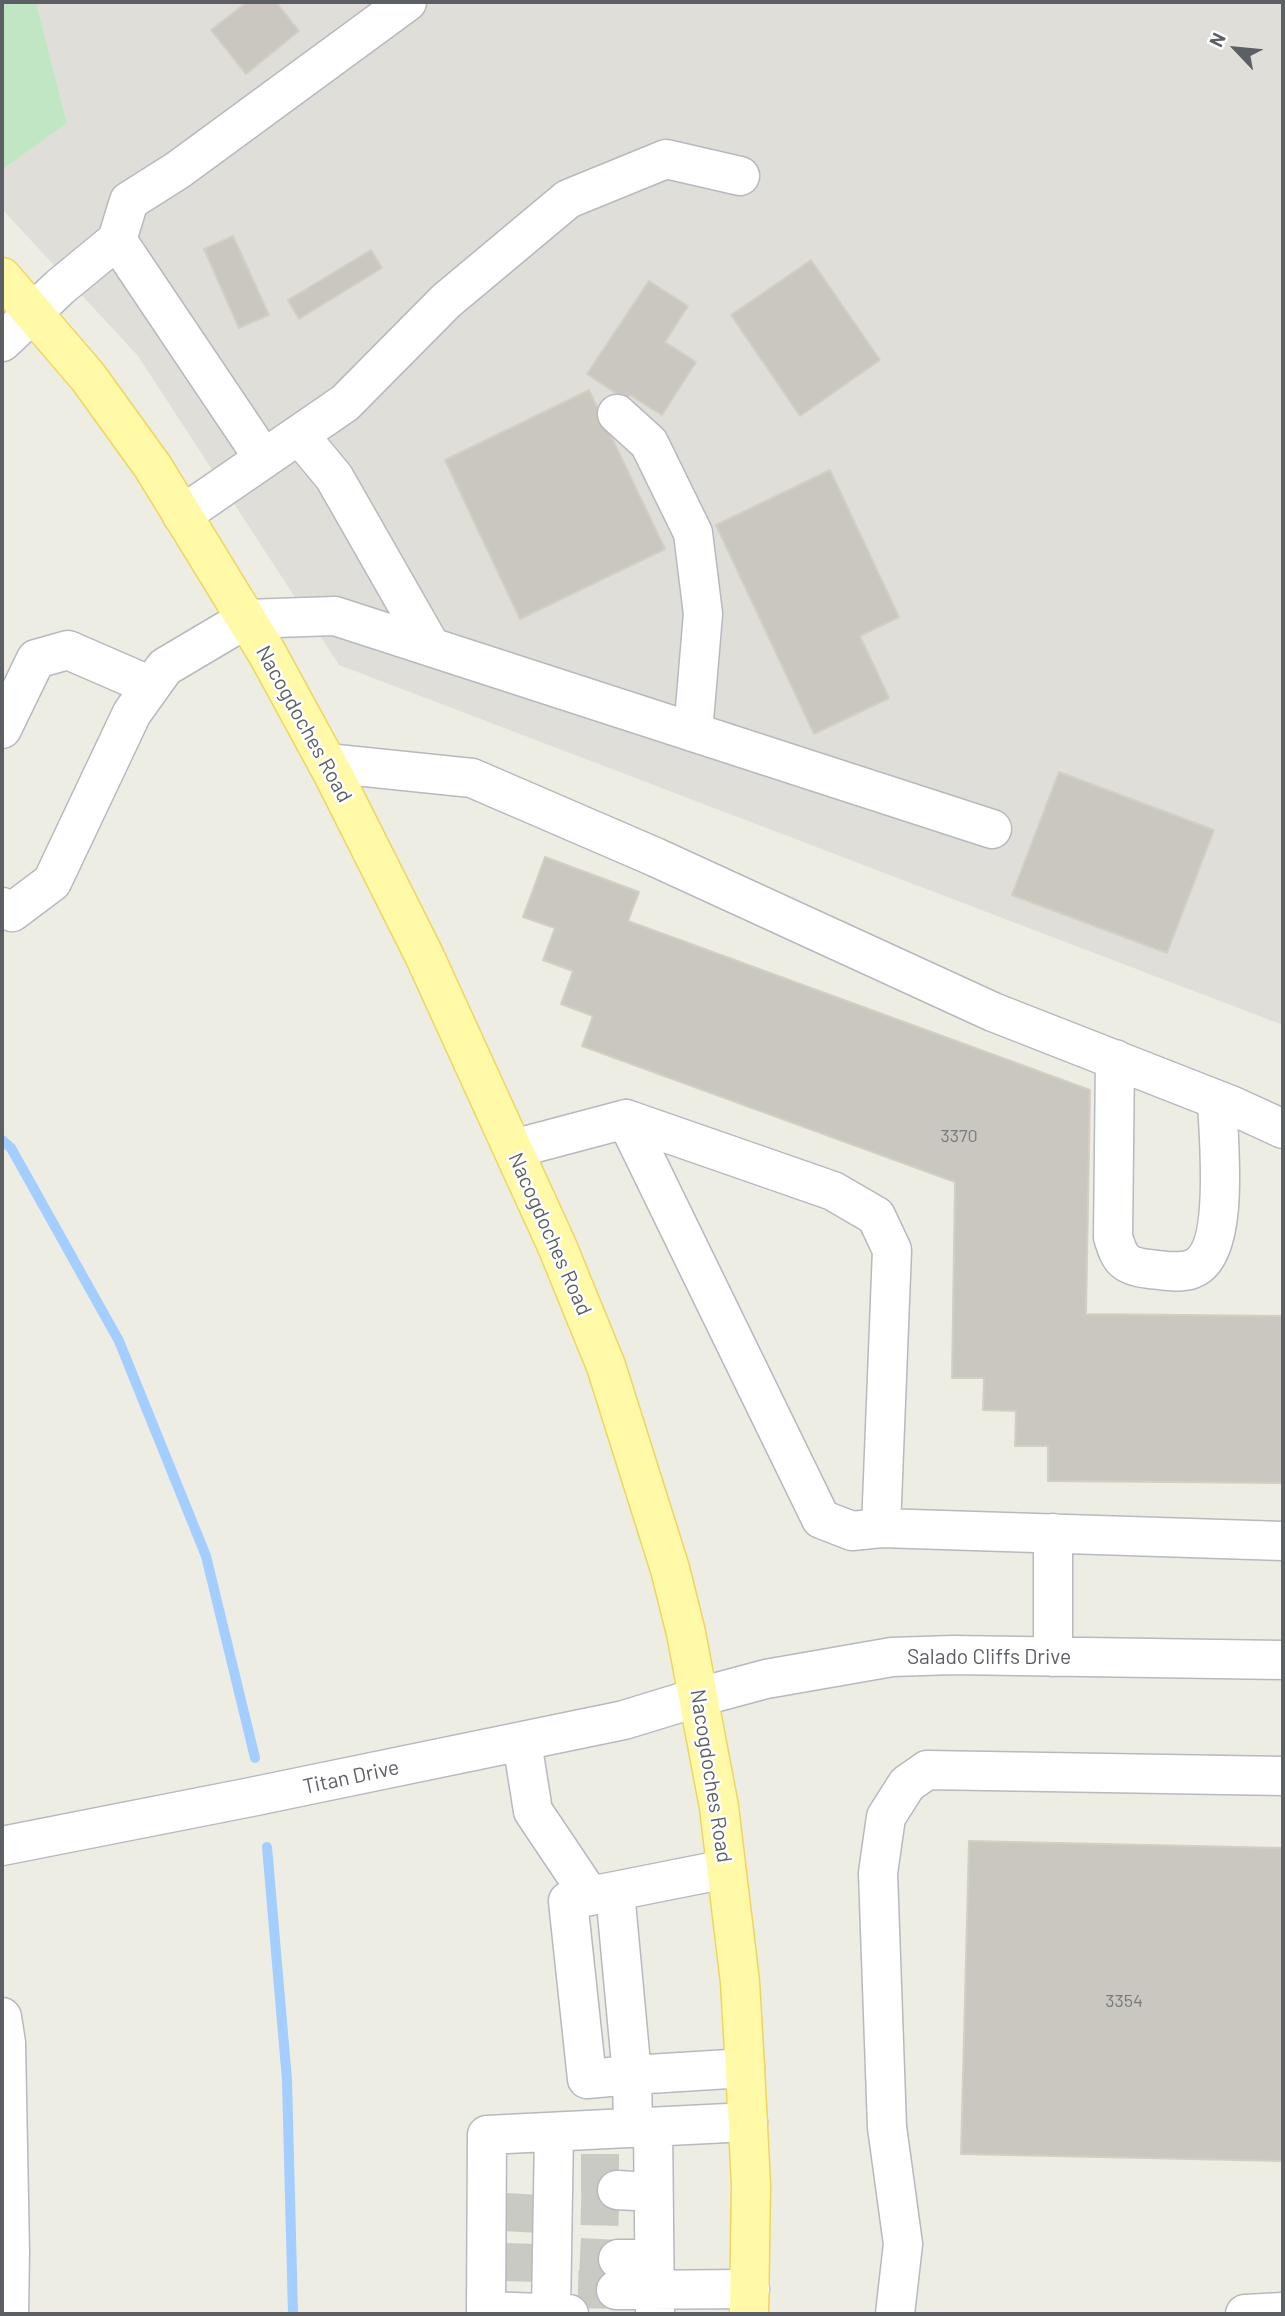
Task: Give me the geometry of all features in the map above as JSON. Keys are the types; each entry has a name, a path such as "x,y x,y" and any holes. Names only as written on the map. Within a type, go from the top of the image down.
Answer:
{"main road":[{"name":"Nacogdoches Road","path":"2,277 88,377 153,467 246,620 327,763 424,955 557,1246 606,1366 670,1569 699,1697 719,1807 740,1983 751,2185 750,2302"}],"street":[{"path":"2,342 117,240 129,201 178,170 407,2"},
{"path":"182,515 345,403 446,300 568,199 666,159 740,176"},
{"path":"117,240 264,459"},
{"path":"617,414 649,443 693,533 703,614 693,732"},
{"path":"299,435 334,477 431,647"},
{"path":"2,907 12,912 52,882 132,713 165,667 246,620 335,616 992,829"},
{"path":"2,729 36,659 68,650 151,686"},
{"path":"327,763 472,779 655,857 993,1012 1217,1100 1283,1129"},
{"path":"1115,1059 1114,1237 1119,1256 1133,1267 1177,1271 1193,1269 1206,1258 1216,1235 1220,1202 1217,1100"},
{"path":"513,1149 626,1119 833,1191 876,1216 892,1250 881,1528"},
{"path":"626,1119 821,1519 852,1531 881,1528 1283,1541"},
{"path":"1053,1533 1053,1657"},
{"name":"Salado Cliffs Drive","path":"699,1697 766,1679 892,1657 953,1655 1283,1660"},
{"name":"Titan Drive","path":"2,1846 522,1742 624,1720 699,1697"},
{"path":"522,1742 533,1811 603,1894"},
{"path":"895,2314 903,2244 887,2126 878,1873 886,1817 907,1784 928,1770 1283,1776"},
{"path":"726,1869 568,1901 587,2079 745,2068"},
{"path":"2,2017 6,2043 9,2314"},
{"path":"632,2075 643,2127"},
{"path":"748,2122 487,2135 557,2225 640,2283 750,2302"},
{"path":"557,2225 643,2127"},
{"path":"554,2132 557,2225"},
{"path":"1245,2314 1283,2312"}],"shaded area":[{"path":"36,2 1283,2 1283,1025 339,665 138,356 2,209 2,170 67,123"}],"green space":[{"path":"2,2 36,2 67,123 2,170"}],"building":[{"path":"247,2 276,2 299,31 246,74 211,30"},
{"path":"233,236 269,315 239,328 204,249"},
{"path":"371,250 382,268 299,319 288,300"},
{"path":"811,260 880,360 800,416 731,315"},
{"path":"649,281 688,306 665,342 696,362 662,415 630,395 626,400 587,374"},
{"path":"589,390 665,549 520,619 445,460"},
{"path":"830,470 899,617 860,636 889,698 814,734 716,525"},
{"path":"1059,772 1214,830 1167,953 1012,895"},
{"path":"545,857 639,892 628,921 1090,1090 1086,1314 1283,1316 1283,1483 1048,1481 1048,1446 1015,1446 1016,1411 983,1410 984,1378 952,1378 955,1182 582,1046 593,1016 561,1004 573,971 543,960 555,928 523,917"},
{"path":"969,1841 1283,1848 1283,2161 961,2154"}],"waterway":[{"path":"2,1140 11,1148 119,1341 206,1556 255,1758"},
{"path":"267,1847 287,2080 293,2314"}],"tunnel":[{"path":"581,2173 619,2173"},
{"path":"581,2206 619,2207"},
{"path":"505,2212 539,2214"},
{"path":"580,2257 618,2259"},
{"path":"505,2262 536,2263"},
{"path":"578,2289 616,2290"}]}
